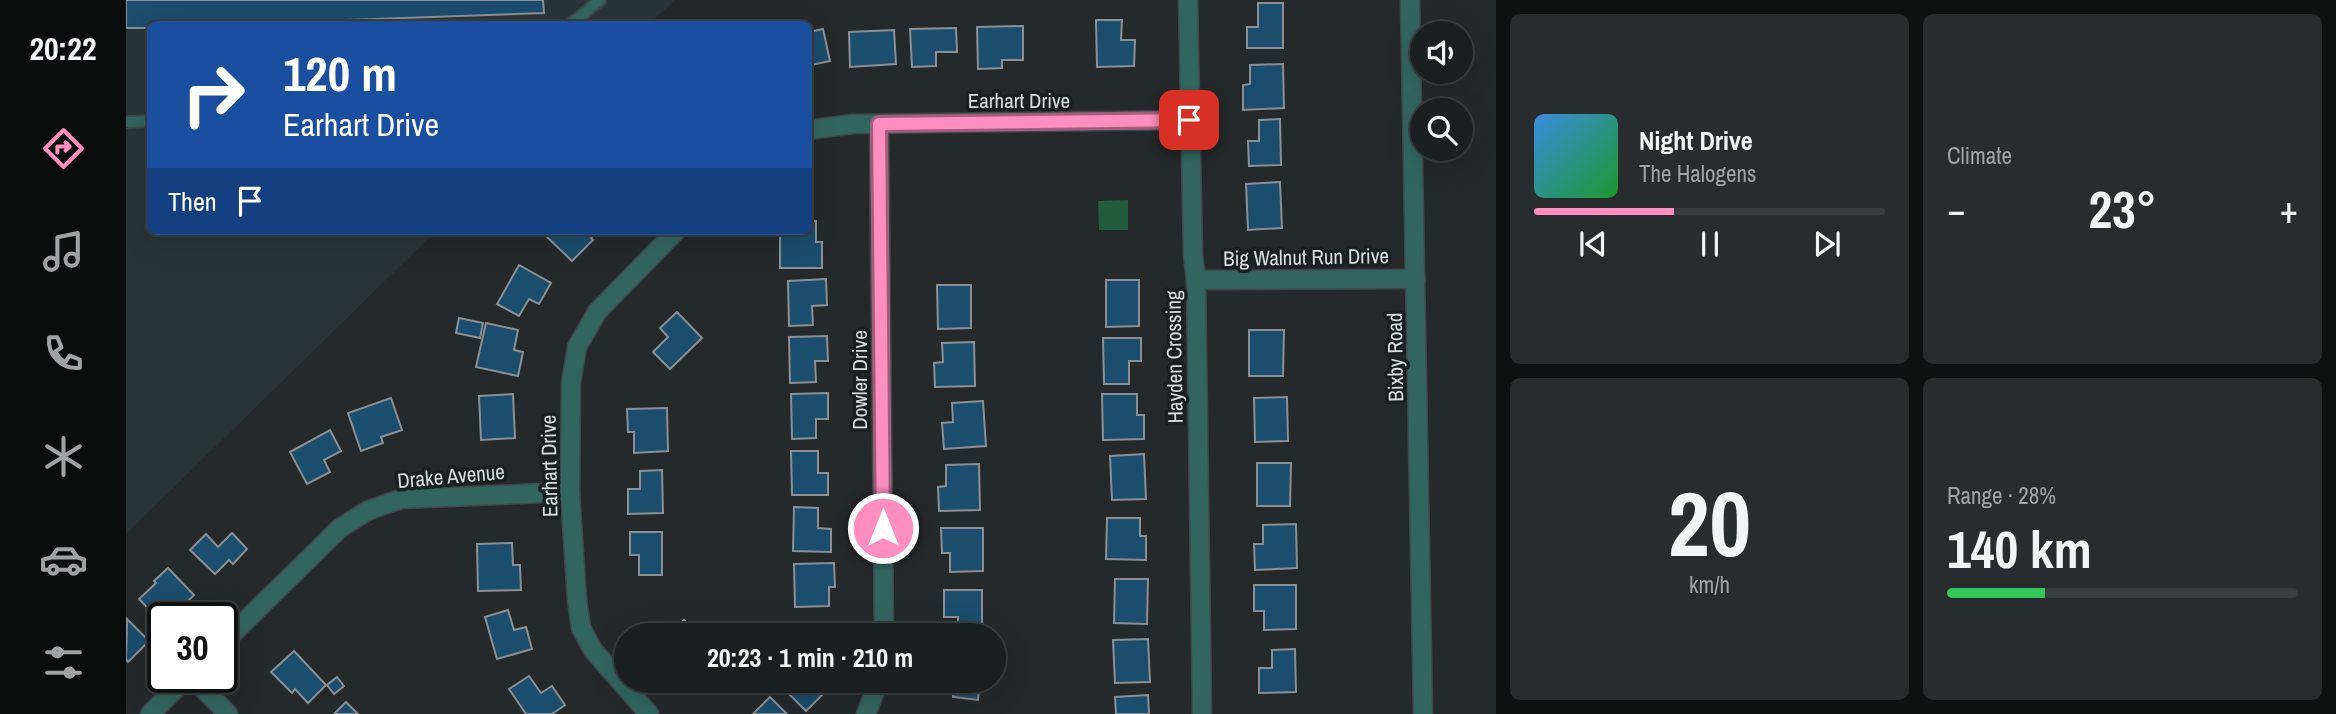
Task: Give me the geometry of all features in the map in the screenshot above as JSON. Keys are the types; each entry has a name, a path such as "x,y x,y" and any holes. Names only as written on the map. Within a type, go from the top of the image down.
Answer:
{"street":[{"name":"Hayden Crossing","path":"1188,0 1189,120 1196,280 1202,714"},
{"name":"Bixby Road","path":"1410,0 1423,714"},
{"name":"Earhart Drive","path":"812,129 853,124 1189,120"},
{"name":"Dowler Drive","path":"879,124 884,623"},
{"name":"Earhart Drive","path":"649,714 593,650 581,628 570,492 571,383 577,347 597,312 672,235"},
{"name":"Big Walnut Run Drive","path":"1196,280 1416,279"},
{"name":"Drake Avenue","path":"238,628 340,528 369,510 401,499 570,492"},
{"path":"150,714 173,693"},
{"path":"206,693 228,714"},
{"path":"866,714 874,693"}],"lane":[{"path":"575,21 600,0"},
{"path":"126,122 147,121"}],"shaded area":[{"path":"126,0 675,0 652,21 147,21 147,235 432,235 126,534"}],"green space":[{"path":"1128,200 1128,230 1099,230 1098,201"}],"building":[{"path":"126,0 543,0 544,13 316,21 147,21 147,28 126,28"},
{"path":"1258,3 1283,3 1283,48 1247,48 1247,27 1258,27"},
{"path":"1096,20 1122,20 1121,40 1135,40 1134,66 1097,67"},
{"path":"1023,26 1023,60 1002,60 1002,68 978,69 977,27"},
{"path":"956,28 957,52 936,52 936,66 912,67 910,29"},
{"path":"823,29 830,61 812,65 812,31"},
{"path":"894,30 896,64 850,67 849,32"},
{"path":"1283,64 1284,108 1243,110 1243,85 1250,84 1250,65"},
{"path":"1280,119 1281,165 1249,166 1248,141 1259,141 1259,120"},
{"path":"1280,182 1282,228 1248,230 1246,184"},
{"path":"812,221 816,221 816,242 822,242 822,268 780,268 780,235 812,235"},
{"path":"594,235 591,238 593,240 572,261 546,236"},
{"path":"519,265 551,283 539,304 529,299 519,316 497,304"},
{"path":"826,279 827,305 812,306 813,325 789,326 788,281"},
{"path":"1106,280 1139,280 1139,326 1106,327"},
{"path":"937,285 971,285 971,328 938,329"},
{"path":"677,312 702,338 670,369 653,352 668,337 660,328"},
{"path":"459,318 483,323 480,338 456,333"},
{"path":"486,323 518,330 514,350 523,352 518,376 476,367"},
{"path":"1249,330 1284,330 1283,376 1249,376"},
{"path":"827,336 828,361 815,361 816,382 790,383 789,337"},
{"path":"1103,338 1141,338 1141,361 1129,361 1129,384 1104,384"},
{"path":"974,342 975,386 935,387 934,363 943,362 942,343"},
{"path":"828,393 828,419 816,419 816,438 792,439 791,394"},
{"path":"513,394 515,438 481,440 479,396"},
{"path":"1102,394 1137,394 1137,415 1144,415 1144,439 1103,440"},
{"path":"1287,397 1288,441 1255,442 1254,398"},
{"path":"391,398 402,430 381,437 383,443 361,451 348,413"},
{"path":"983,401 986,446 944,449 942,423 953,422 952,403"},
{"path":"667,408 668,451 634,453 634,432 628,432 627,409"},
{"path":"330,430 341,451 324,460 330,472 307,484 290,452"},
{"path":"791,451 818,451 818,473 828,473 828,495 792,495"},
{"path":"1144,454 1146,499 1112,500 1110,456"},
{"path":"1257,463 1291,463 1290,506 1257,506"},
{"path":"979,464 980,510 939,511 938,487 946,486 946,465"},
{"path":"662,470 663,513 628,514 628,489 640,489 640,471"},
{"path":"794,507 818,508 818,528 831,529 831,552 793,551"},
{"path":"1107,518 1140,518 1140,536 1146,536 1146,560 1106,559"},
{"path":"1296,524 1297,568 1255,570 1254,544 1263,544 1263,525"},
{"path":"941,528 983,528 983,571 950,572 950,553 942,553"},
{"path":"630,532 662,532 662,575 639,575 639,555 630,555"},
{"path":"232,533 247,549 233,564 229,560 215,574 190,550 206,534 218,547"},
{"path":"512,543 513,565 520,565 521,590 478,591 477,544"},
{"path":"834,563 835,587 829,587 829,606 795,607 794,564"},
{"path":"168,568 194,595 187,602 147,602 147,607 139,599 156,583 154,581"},
{"path":"1115,579 1148,579 1147,624 1114,623"},
{"path":"1254,585 1296,585 1296,629 1264,630 1264,611 1254,611"},
{"path":"944,590 982,590 982,623 958,623 958,617 944,617"},
{"path":"508,610 514,630 526,627 532,649 497,659 485,617"},
{"path":"127,619 147,639 147,643 128,662"},
{"path":"1148,639 1150,682 1115,683 1113,640"},
{"path":"1295,649 1296,692 1259,693 1259,668 1272,668 1272,650"},
{"path":"294,651 326,685 308,703 295,689 292,693 271,672"},
{"path":"529,676 541,693 552,686 565,705 552,714 526,714 509,689"},
{"path":"337,677 344,686 334,694 327,685"},
{"path":"788,693 824,693 806,711"},
{"path":"954,693 979,693 978,700 953,697"},
{"path":"1148,695 1149,714 1116,714 1115,697"},
{"path":"770,697 787,714 753,714"},
{"path":"346,702 358,714 334,714"}],"route":[{"path":"883,528 879,124 1189,120"}]}
